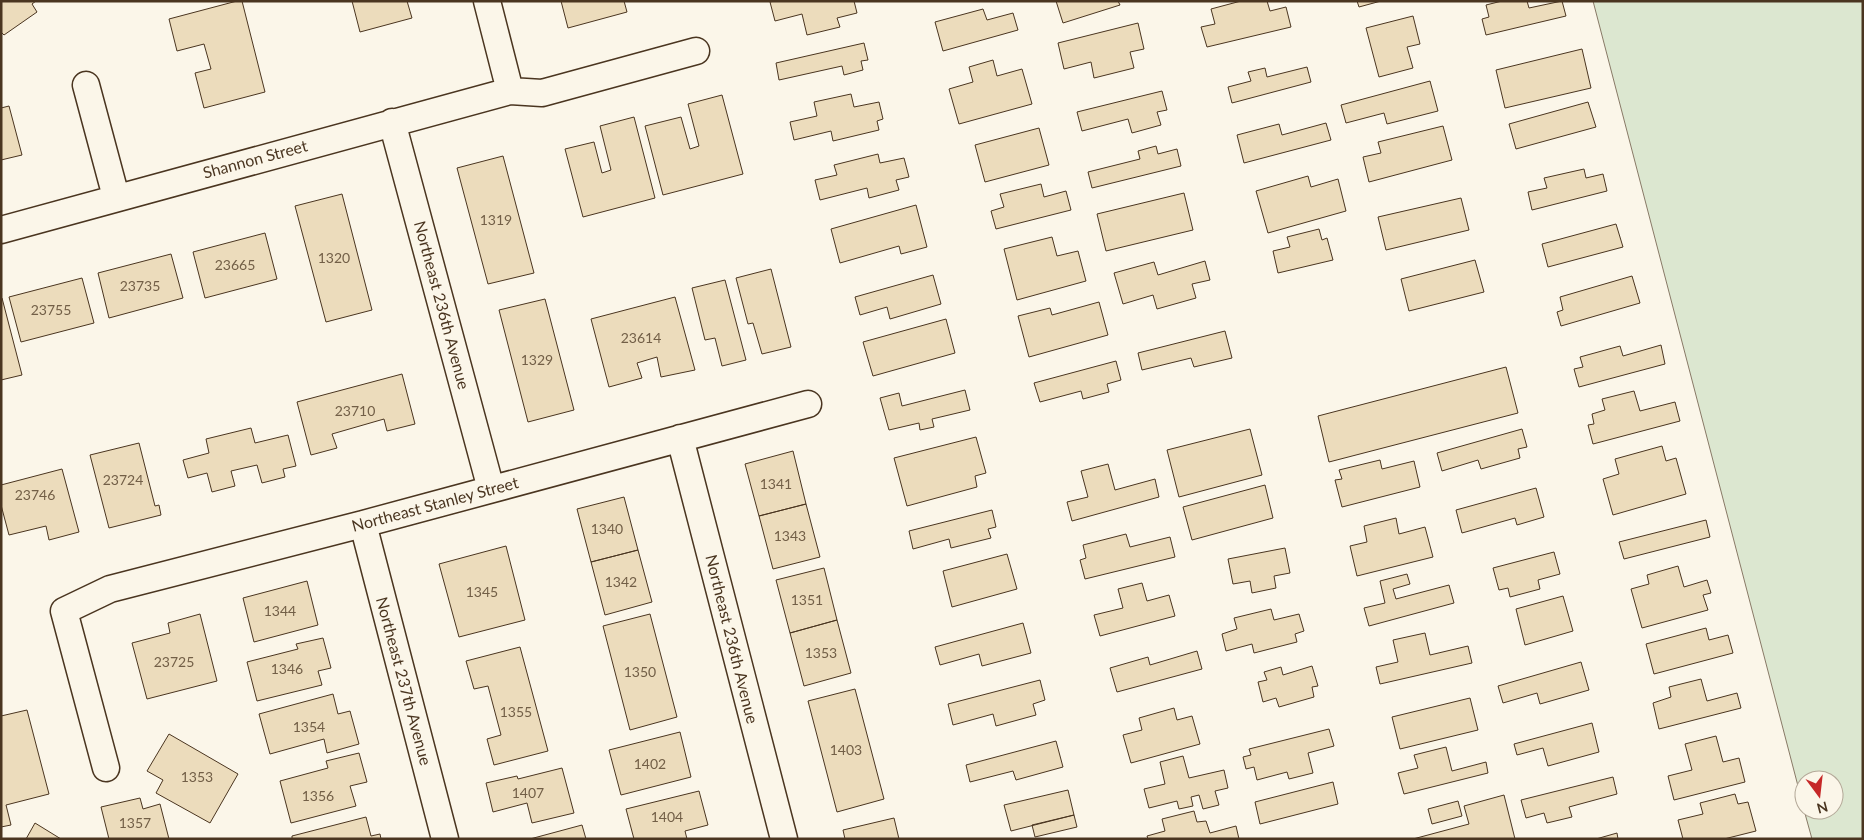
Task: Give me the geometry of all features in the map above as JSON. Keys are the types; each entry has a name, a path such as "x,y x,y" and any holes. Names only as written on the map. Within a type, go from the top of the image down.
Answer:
{"street":[{"path":"487,1 510,91"},
{"name":"Shannon Street","path":"1,230 116,197 510,91 542,93 696,52"},
{"path":"86,85 116,197"},
{"name":"Northeast 236th Avenue","path":"392,122 491,489"},
{"name":"Northeast Stanley Street","path":"106,768 64,611 110,589 363,524 808,404"},
{"name":"Northeast 236th Avenue","path":"680,438 784,839"},
{"name":"Northeast 237th Avenue","path":"363,524 445,839"}],"green space":[{"path":"1593,1 1863,1 1863,839 1812,839 1807,820 1844,820 1844,770 1794,771"}],"building":[{"path":"1,1 36,1 32,4 37,12 4,35 1,32"},
{"path":"242,1 265,92 204,108 195,73 211,69 204,44 177,51 169,19"},
{"path":"352,1 407,1 412,18 360,32"},
{"path":"561,1 624,1 627,12 568,28"},
{"path":"854,1 857,13 837,18 840,27 807,35 802,14 775,21 770,2"},
{"path":"1056,1 1118,1 1120,5 1063,23"},
{"path":"1241,1 1267,1 1270,11 1286,7 1291,27 1207,47 1201,27 1215,24 1211,9"},
{"path":"1357,1 1381,1 1359,7"},
{"path":"1502,1 1527,1 1529,8 1562,1 1566,16 1486,35 1482,19 1489,17 1486,5"},
{"path":"983,9 987,20 1013,13 1018,30 943,51 935,22"},
{"path":"1413,16 1420,44 1407,47 1413,68 1379,77 1366,28"},
{"path":"1138,23 1144,49 1130,52 1134,68 1094,78 1091,62 1064,69 1058,43"},
{"path":"864,43 868,60 861,61 863,70 844,75 842,66 779,80 776,63"},
{"path":"1582,49 1591,88 1505,108 1496,70"},
{"path":"993,60 997,76 1022,69 1032,104 959,124 949,89 973,82 969,67"},
{"path":"1307,67 1311,82 1232,103 1228,87 1251,81 1248,72 1265,68 1267,77"},
{"path":"1430,81 1438,111 1387,124 1384,113 1346,123 1341,105"},
{"path":"1162,91 1167,110 1157,112 1161,125 1132,133 1128,119 1082,131 1077,112"},
{"path":"851,94 854,107 879,102 883,119 877,121 879,130 833,141 831,131 794,140 790,122 817,116 814,102"},
{"path":"722,95 743,174 663,195 645,126 681,117 690,149 699,146 688,104"},
{"path":"1588,102 1596,127 1516,149 1509,124"},
{"path":"9,106 22,155 1,160 1,108"},
{"path":"634,117 655,198 583,217 565,149 594,142 602,173 611,170 600,126"},
{"path":"1326,123 1331,140 1244,163 1237,135 1279,124 1282,135"},
{"path":"1443,126 1452,160 1369,182 1363,157 1381,153 1378,142"},
{"path":"1039,128 1049,165 985,182 975,145"},
{"path":"1156,146 1158,154 1177,149 1181,166 1092,188 1088,172 1140,159 1138,151"},
{"path":"878,154 880,163 904,158 909,177 896,180 899,190 869,198 867,188 820,200 815,180 837,175 834,165"},
{"path":"503,156 534,273 488,284 457,168"},
{"path":"1584,169 1586,178 1603,174 1607,191 1532,210 1528,192 1547,188 1544,178"},
{"path":"1308,176 1311,187 1338,179 1346,211 1268,233 1256,191"},
{"path":"1041,184 1044,197 1066,191 1071,210 996,229 991,211 1004,207 1000,194"},
{"path":"1184,193 1193,230 1106,251 1097,214"},
{"path":"342,194 372,310 326,322 295,206"},
{"path":"1461,198 1469,230 1386,250 1378,217"},
{"path":"916,205 927,247 901,254 899,246 840,263 831,229"},
{"path":"1616,224 1623,247 1548,267 1542,244"},
{"path":"1319,229 1322,240 1327,238 1333,260 1278,273 1273,251 1290,247 1287,237"},
{"path":"265,233 277,279 205,298 193,252"},
{"path":"1052,237 1057,256 1078,251 1086,281 1017,300 1004,249"},
{"path":"171,254 183,298 109,318 98,273"},
{"path":"1475,260 1484,292 1409,311 1401,279"},
{"path":"1205,261 1210,280 1192,284 1196,298 1157,309 1153,295 1123,304 1114,273 1154,262 1158,275"},
{"path":"771,269 791,347 762,354 753,323 748,324 736,278"},
{"path":"933,275 941,304 890,319 887,307 860,315 855,297"},
{"path":"1632,276 1640,303 1561,326 1557,312 1563,310 1560,297"},
{"path":"82,278 94,323 21,342 9,297"},
{"path":"725,280 746,360 722,366 715,338 705,340 692,288"},
{"path":"675,297 695,370 661,377 657,357 637,363 642,378 609,387 591,319"},
{"path":"1,299 22,375 1,380"},
{"path":"545,299 574,410 528,422 499,310"},
{"path":"1099,302 1108,335 1029,357 1018,316 1050,308 1052,315"},
{"path":"946,319 955,353 873,376 863,342"},
{"path":"1225,331 1232,358 1194,367 1191,358 1142,370 1138,353"},
{"path":"1661,345 1665,364 1579,387 1574,369 1583,367 1580,357 1620,346 1623,356"},
{"path":"1116,361 1121,380 1107,384 1109,392 1083,399 1081,391 1040,402 1034,383"},
{"path":"1506,367 1518,413 1329,462 1318,416"},
{"path":"402,374 415,424 387,431 384,419 332,434 337,448 311,455 297,402"},
{"path":"965,390 970,410 932,419 934,427 920,430 919,423 889,430 880,398 899,393 902,406"},
{"path":"1634,391 1640,411 1675,402 1680,421 1593,444 1588,425 1594,424 1592,414 1605,410 1602,399"},
{"path":"251,428 255,443 288,435 296,466 283,469 285,477 262,483 257,465 231,471 235,486 212,492 207,473 188,478 183,460 209,453 206,439"},
{"path":"1250,429 1262,475 1179,497 1167,450"},
{"path":"1522,429 1527,447 1518,449 1520,458 1481,469 1478,460 1442,471 1437,453"},
{"path":"976,437 986,473 975,476 977,487 907,506 894,458"},
{"path":"139,443 155,506 159,505 161,515 109,528 90,455"},
{"path":"1662,446 1666,461 1676,458 1686,494 1613,515 1603,479 1619,474 1615,459"},
{"path":"793,451 806,504 759,516 745,464"},
{"path":"1380,460 1382,469 1414,461 1420,487 1342,507 1335,480 1342,479 1339,470"},
{"path":"1108,464 1115,490 1155,479 1159,497 1072,521 1067,502 1088,497 1081,471"},
{"path":"62,469 79,532 49,540 46,526 9,535 1,505 1,485"},
{"path":"1265,485 1273,518 1192,540 1183,507"},
{"path":"1536,488 1544,517 1517,525 1515,518 1462,533 1456,510"},
{"path":"624,497 638,550 591,562 577,509"},
{"path":"806,504 820,557 773,569 759,516"},
{"path":"992,510 996,527 988,529 991,538 951,548 949,539 913,549 909,531"},
{"path":"1396,518 1399,534 1425,527 1433,557 1357,576 1350,546 1367,542 1364,526"},
{"path":"1706,520 1710,537 1624,559 1619,542"},
{"path":"1126,534 1130,547 1170,537 1175,557 1085,579 1080,560 1086,558 1083,545"},
{"path":"506,546 525,620 459,637 439,564"},
{"path":"1285,548 1290,573 1274,576 1276,588 1252,593 1250,581 1233,584 1228,559"},
{"path":"638,550 652,602 605,615 591,562"},
{"path":"1554,552 1560,574 1538,580 1540,589 1510,597 1508,588 1499,590 1493,568"},
{"path":"1007,554 1017,589 952,607 943,571"},
{"path":"1678,566 1684,587 1707,580 1711,593 1703,595 1708,610 1642,628 1631,589 1649,584 1647,575"},
{"path":"824,568 837,620 790,633 776,580"},
{"path":"1407,574 1410,584 1393,589 1396,599 1449,585 1454,603 1369,626 1364,608 1385,603 1380,581"},
{"path":"307,581 318,625 254,642 243,598"},
{"path":"1142,583 1147,601 1169,595 1175,616 1100,636 1094,615 1123,608 1118,589"},
{"path":"1563,596 1573,631 1525,645 1516,609"},
{"path":"1271,609 1274,620 1299,614 1304,631 1295,634 1297,642 1254,653 1252,644 1226,651 1222,634 1237,629 1234,618"},
{"path":"200,614 217,681 147,699 132,643 170,633 168,623"},
{"path":"650,614 677,717 630,730 603,626"},
{"path":"837,620 851,673 804,686 790,633"},
{"path":"1023,623 1031,653 982,666 979,654 940,665 935,647"},
{"path":"1706,628 1709,640 1728,635 1733,653 1654,674 1646,644"},
{"path":"1425,633 1430,655 1468,646 1472,663 1380,684 1376,667 1398,662 1393,640"},
{"path":"323,638 331,668 318,671 322,685 257,701 247,662 298,649 296,644"},
{"path":"520,647 548,751 494,765 487,739 501,735 488,686 474,689 466,661"},
{"path":"1197,651 1202,669 1117,692 1110,668 1148,657 1150,665"},
{"path":"1581,662 1589,690 1540,704 1537,693 1503,703 1498,686"},
{"path":"1312,666 1318,686 1312,687 1314,697 1279,707 1276,698 1263,702 1258,682 1267,680 1264,672 1281,667 1283,675"},
{"path":"1701,679 1707,701 1737,693 1741,708 1659,729 1653,703 1671,697 1669,687"},
{"path":"1040,680 1045,700 1033,704 1036,715 996,726 993,714 953,725 948,704"},
{"path":"855,689 884,799 837,812 808,701"},
{"path":"333,694 338,714 350,711 359,744 327,753 324,739 270,754 259,714"},
{"path":"1470,698 1478,730 1400,749 1392,717"},
{"path":"1174,708 1177,720 1192,716 1200,744 1131,763 1123,735 1142,730 1139,718"},
{"path":"27,710 49,794 6,805 11,825 1,827 1,716"},
{"path":"1592,723 1599,752 1548,766 1543,748 1517,755 1514,744"},
{"path":"1329,729 1334,746 1308,753 1313,773 1289,779 1287,772 1257,780 1254,767 1246,769 1243,757 1251,755 1249,749"},
{"path":"680,732 691,777 621,795 609,750"},
{"path":"169,734 238,774 210,823 156,793 163,780 147,771"},
{"path":"1716,736 1723,762 1739,758 1745,782 1674,800 1668,776 1692,770 1685,744"},
{"path":"1056,741 1063,767 1016,780 1013,771 970,782 966,765"},
{"path":"1446,747 1452,771 1486,762 1488,773 1404,794 1398,773 1418,768 1414,755"},
{"path":"359,753 367,782 350,786 356,806 291,823 280,781 328,768 326,761"},
{"path":"1183,756 1189,778 1224,770 1228,788 1215,791 1219,805 1203,809 1199,795 1191,797 1193,806 1179,809 1177,801 1149,808 1144,789 1165,784 1160,762"},
{"path":"562,768 574,813 532,823 527,803 493,812 486,783 517,776 518,779"},
{"path":"1613,777 1617,794 1569,807 1572,817 1547,823 1544,813 1526,818 1521,800"},
{"path":"1333,782 1338,804 1260,824 1255,802"},
{"path":"1068,790 1074,815 1011,831 1004,805"},
{"path":"699,791 708,825 685,831 687,839 634,839 626,809"},
{"path":"1735,794 1738,804 1748,802 1756,831 1724,839 1683,839 1678,820 1703,814 1700,803"},
{"path":"1504,795 1515,839 1413,839 1469,824 1464,806"},
{"path":"140,798 143,809 160,804 169,839 109,839 101,807"},
{"path":"1458,801 1462,816 1432,824 1428,809"},
{"path":"1194,811 1197,822 1206,821 1210,833 1236,826 1239,839 1148,839 1147,836 1165,831 1162,819"},
{"path":"1074,815 1077,827 1035,837 1032,825"},
{"path":"366,817 371,836 380,834 381,839 292,839 292,836"},
{"path":"894,818 899,839 845,839 843,830"},
{"path":"35,823 61,839 26,839"},
{"path":"582,825 586,839 530,839"},
{"path":"1617,833 1618,839 1596,839"}]}
